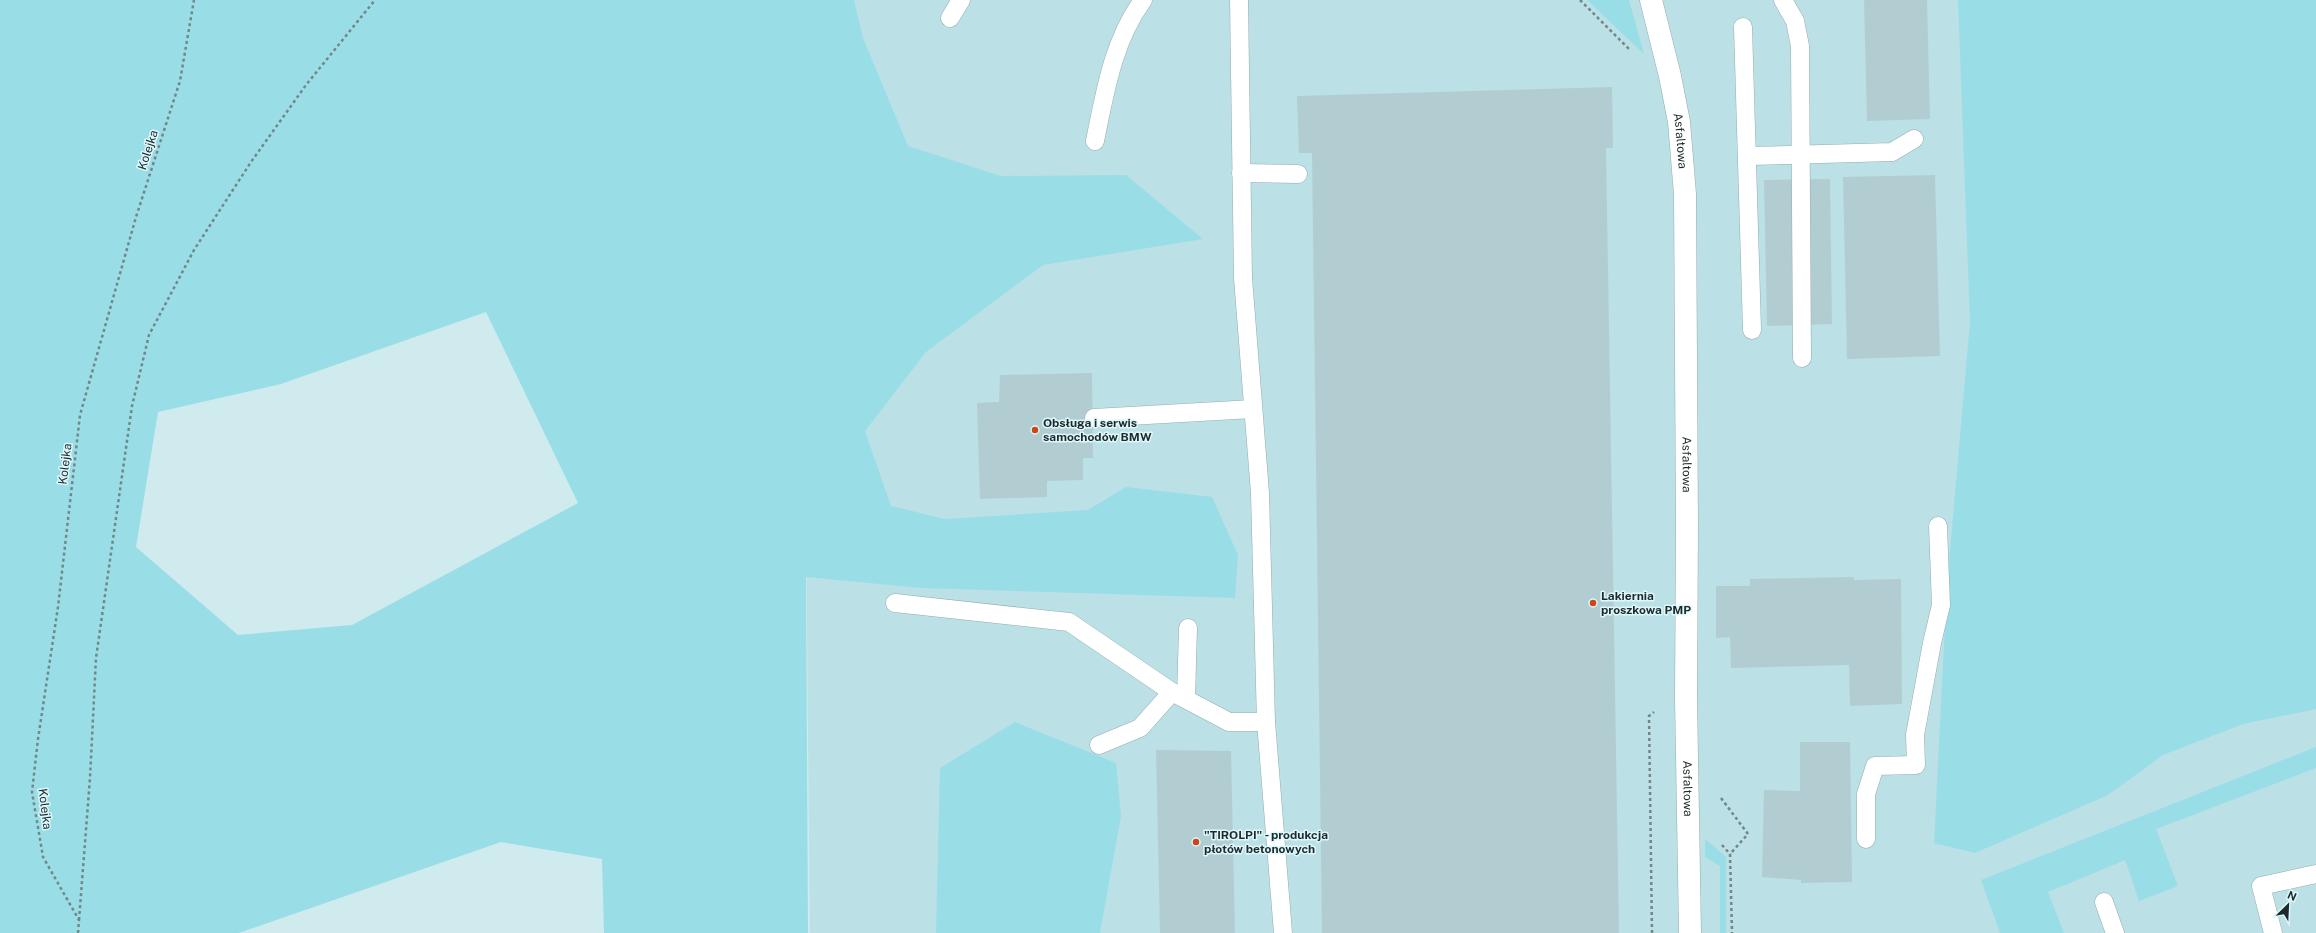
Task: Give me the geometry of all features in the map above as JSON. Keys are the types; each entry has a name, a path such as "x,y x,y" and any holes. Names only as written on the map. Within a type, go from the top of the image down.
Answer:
{"street":[{"name":"Asfaltowa","path":"1651,0 1670,76 1679,122 1685,194 1688,526 1686,698 1690,933"}],"lane":[{"path":"950,18 961,0"},
{"path":"1095,141 1110,70 1132,15 1143,0"},
{"path":"1239,0 1243,278 1260,493 1266,722 1283,933"},
{"path":"1783,0 1794,21 1800,46 1802,153 1802,358"},
{"path":"1744,27 1749,156 1752,330"},
{"path":"1749,156 1802,153 1892,152 1914,139"},
{"path":"1241,173 1298,174"},
{"path":"1094,418 1253,409"},
{"path":"1866,839 1866,794 1875,766 1916,765 1915,735 1932,643 1941,605 1938,526"},
{"path":"895,603 1069,622 1179,696 1229,722 1266,722"},
{"path":"1099,745 1140,728 1179,696 1188,628"},
{"path":"2273,933 2261,886 2316,874"},
{"path":"2104,902 2115,933"}],"path":[{"name":"Kolejka","path":"79,920 43,857 32,792 38,739 58,607 80,415 136,217 180,81 194,0"},
{"path":"78,933 90,778 96,658 132,406 149,335 194,250 251,162 306,85 375,0"},
{"path":"1580,0 1633,53"},
{"path":"1652,933 1649,716 1654,711"},
{"path":"1716,792 1748,834 1730,854"}],"shaded area":[{"path":"0,0 854,0 863,38 908,146 1001,176 1126,175 1203,239 1043,265 926,352 865,431 891,506 945,519 1088,510 1126,487 1212,497 1238,555 1235,598 921,588 806,577 808,933 604,933 602,859 501,842 239,933 0,933","holes":["486,312 578,503 352,625 238,635 136,547 158,412 281,384"]},
{"path":"826,0 2316,0 2316,933 810,933 803,214"},
{"path":"1587,0 1629,0 1644,54"},
{"path":"1958,0 2316,0 2316,709 2243,724 2163,755 2108,795 1975,853 1934,843 1947,585 1970,322"},
{"path":"1015,722 1116,763 1121,816 1100,933 936,933 940,768"},
{"path":"2316,747 2316,768 2156,829 2178,886 2139,901 2125,860 2048,892 2064,933 2000,933 1981,880"},
{"path":"1705,839 1726,857 1726,933 1720,933 1720,866 1705,857"}],"building":[{"path":"1864,0 1927,0 1930,119 1867,121"},
{"path":"1612,87 1613,148 1606,148 1619,933 1322,933 1312,153 1299,153 1297,96"},
{"path":"1935,175 1940,356 1847,359 1843,177"},
{"path":"1830,179 1832,324 1767,326 1764,180"},
{"name":"Obsługa i serwis samochodów BMW","path":"1092,373 1093,458 1083,458 1083,480 1047,481 1047,497 980,499 977,403 999,402 1000,375"},
{"path":"1854,577 1854,580 1901,579 1902,704 1850,706 1849,665 1731,668 1730,637 1716,638 1716,586 1750,586 1750,579"},
{"path":"1800,742 1850,742 1852,882 1801,883 1801,880 1762,877 1764,790 1800,791"},
{"name":"\"TIROLPI\" - produkcja płotów betonowych","path":"1156,750 1231,751 1235,933 1160,933"}],"place":[{"name":"Obsługa i serwis samochodów BMW","path":"1035,430"},
{"name":"Lakiernia proszkowa PMP","path":"1593,603"},
{"name":"\"TIROLPI\" - produkcja płotów betonowych","path":"1196,842"}]}
